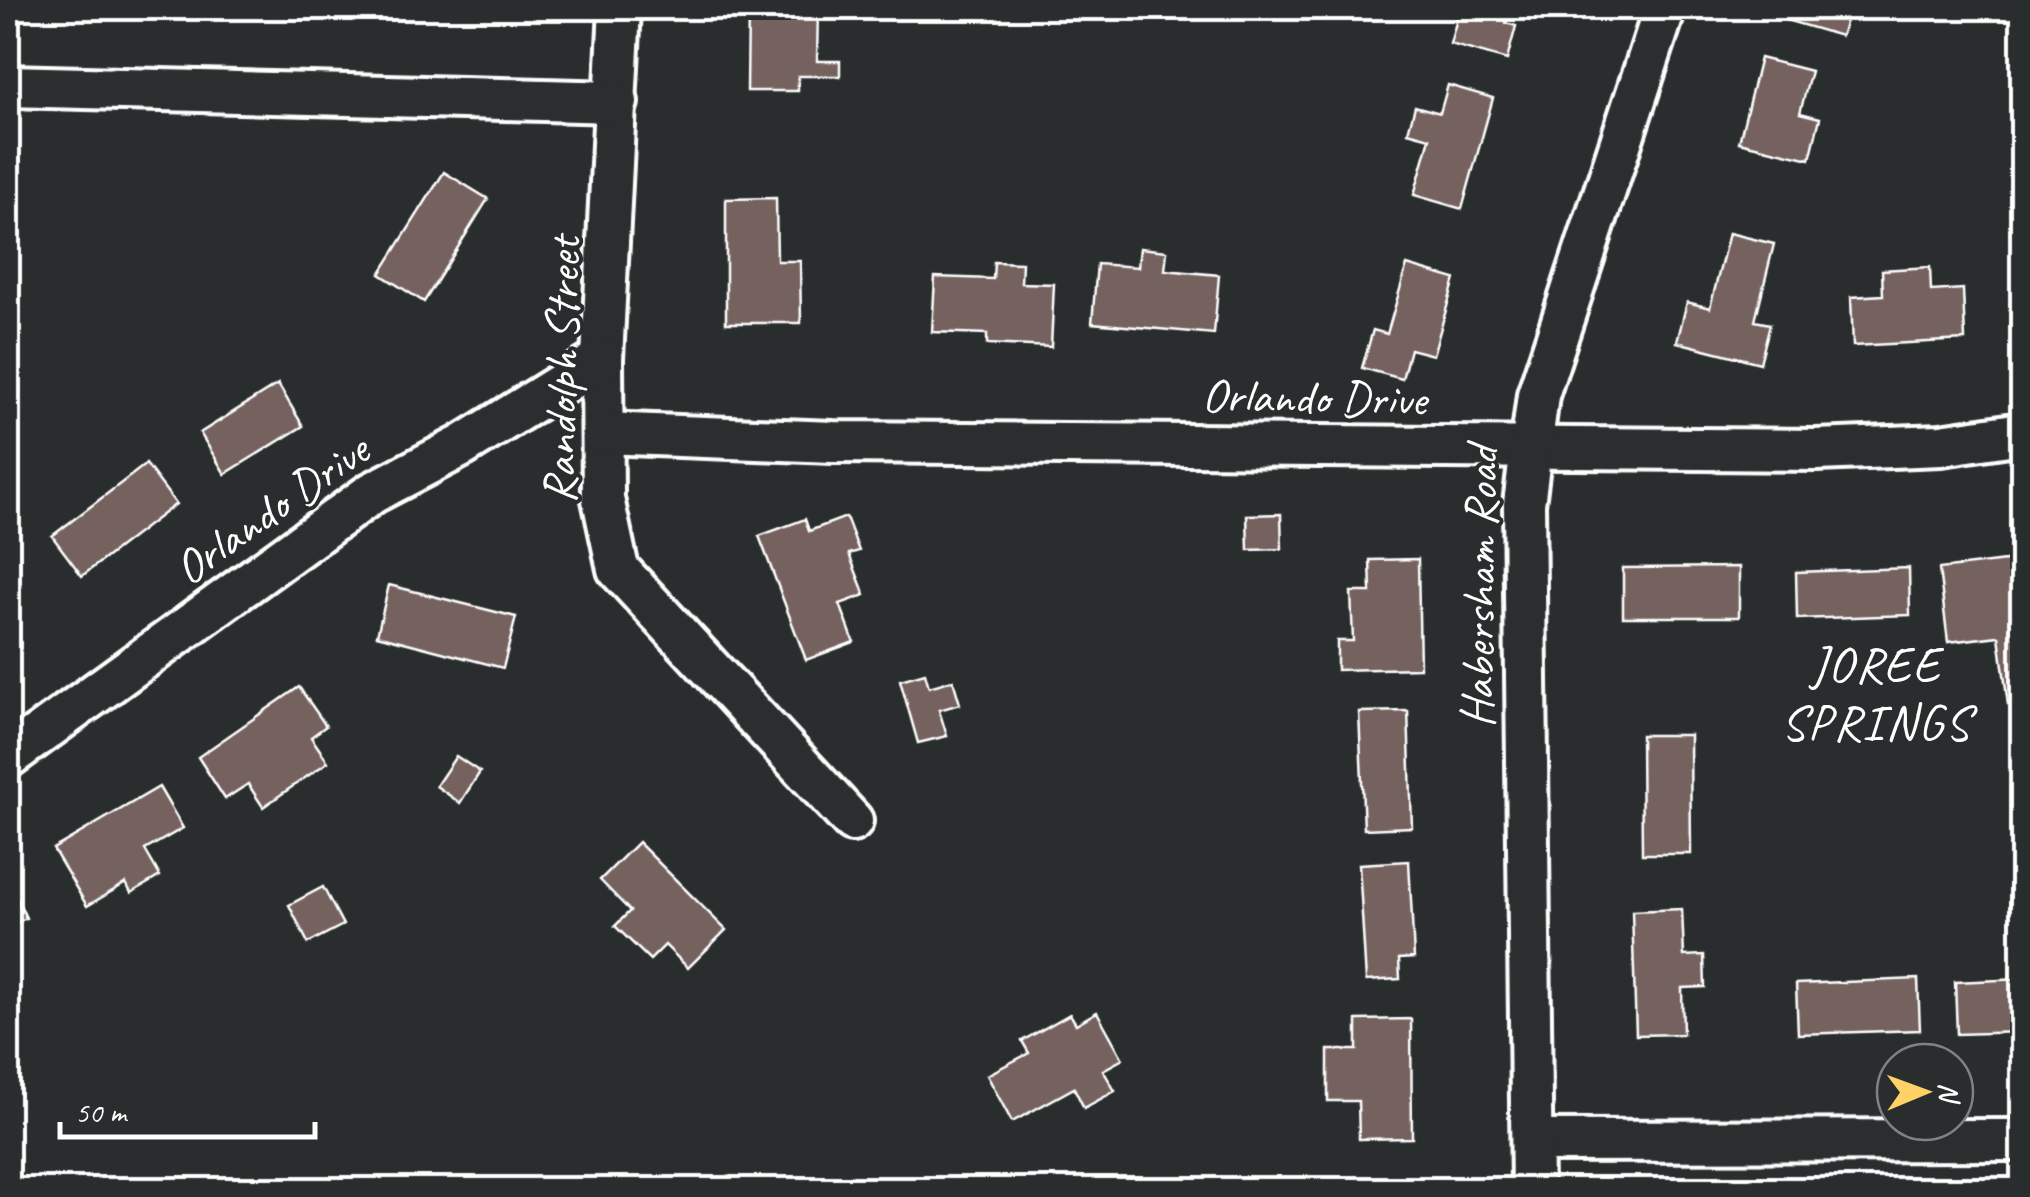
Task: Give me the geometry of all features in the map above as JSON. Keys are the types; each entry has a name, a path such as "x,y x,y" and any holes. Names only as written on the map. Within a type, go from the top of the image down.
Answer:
{"street":[{"name":"Randolph Street","path":"620,8 602,359 604,499 618,569 852,821"},
{"name":"Habersham Road","path":"1532,1190 1524,524 1528,447 1538,395 1665,8"},
{"path":"8,86 617,102"},
{"name":"Orlando Drive","path":"8,757 372,493 462,446 602,359"},
{"name":"Orlando Drive","path":"603,433 833,442 1816,450 1941,445 2022,433"},
{"path":"1532,1142 2022,1140"}],"building":[{"path":"748,8 818,8 817,61 840,61 840,76 798,76 798,91 747,91"},
{"path":"1460,8 1511,8 1506,23 1516,26 1507,60 1450,44"},
{"path":"1785,8 1850,8 1841,36 1782,19"},
{"path":"1760,58 1811,71 1800,113 1820,118 1810,159 1739,142"},
{"path":"1448,85 1493,98 1462,209 1414,195 1430,138 1408,132 1415,106 1440,113"},
{"path":"444,172 488,199 424,302 380,274"},
{"path":"776,198 777,261 800,261 801,323 726,323 726,199"},
{"path":"1729,233 1774,244 1755,321 1770,324 1760,363 1677,342 1687,302 1710,308"},
{"path":"1140,248 1167,251 1165,270 1219,275 1214,334 1092,323 1097,264 1138,267"},
{"path":"994,262 1022,263 1021,283 1054,284 1051,347 987,344 987,334 932,332 935,277 993,279"},
{"path":"1407,265 1455,279 1433,355 1410,349 1402,379 1362,368 1373,330 1387,334"},
{"path":"1930,267 1931,291 1963,289 1965,340 1853,346 1851,297 1883,295 1882,270"},
{"path":"278,384 303,426 225,474 200,433"},
{"path":"146,464 176,504 82,576 52,536"},
{"path":"1281,514 1282,549 1248,550 1247,515"},
{"path":"846,517 859,551 849,554 865,595 840,604 854,642 806,660 759,536 805,519 809,531"},
{"path":"1418,559 1420,668 1337,670 1337,641 1353,641 1351,592 1371,592 1370,560"},
{"path":"2022,559 2022,703 2008,705 1999,636 1948,642 1939,569"},
{"path":"1739,567 1739,617 1623,617 1623,568"},
{"path":"1909,568 1910,615 1797,619 1796,572"},
{"path":"389,585 516,617 503,668 377,635"},
{"path":"925,673 929,687 953,680 960,704 939,710 947,736 918,743 900,680"},
{"path":"299,687 326,726 311,737 328,762 263,807 248,784 225,799 198,757"},
{"path":"1408,711 1412,827 1364,829 1359,712"},
{"path":"1641,735 1690,735 1691,854 1642,854"},
{"path":"456,756 480,772 460,803 436,786"},
{"path":"159,787 183,828 145,850 160,876 131,893 126,883 87,906 53,849"},
{"path":"638,842 726,930 688,968 665,945 650,960 615,926 630,911 600,880"},
{"path":"1409,861 1414,958 1399,959 1400,979 1366,981 1359,864"},
{"path":"8,879 26,918 8,927"},
{"path":"323,887 343,925 308,943 289,905"},
{"path":"1682,909 1684,956 1704,955 1705,987 1682,988 1683,1034 1636,1035 1632,911"},
{"path":"1918,979 1920,1030 1798,1034 1796,984"},
{"path":"2022,979 2022,1032 1957,1034 1955,982"},
{"path":"1097,1012 1123,1059 1103,1070 1115,1091 1084,1108 1074,1088 1012,1122 987,1075 1029,1053 1022,1041 1070,1014 1076,1024"},
{"path":"1411,1019 1412,1138 1359,1139 1358,1101 1328,1101 1328,1050 1357,1050 1357,1020"}],"district":[{"name":"JOREE SPRINGS","path":"1876,693"}]}
